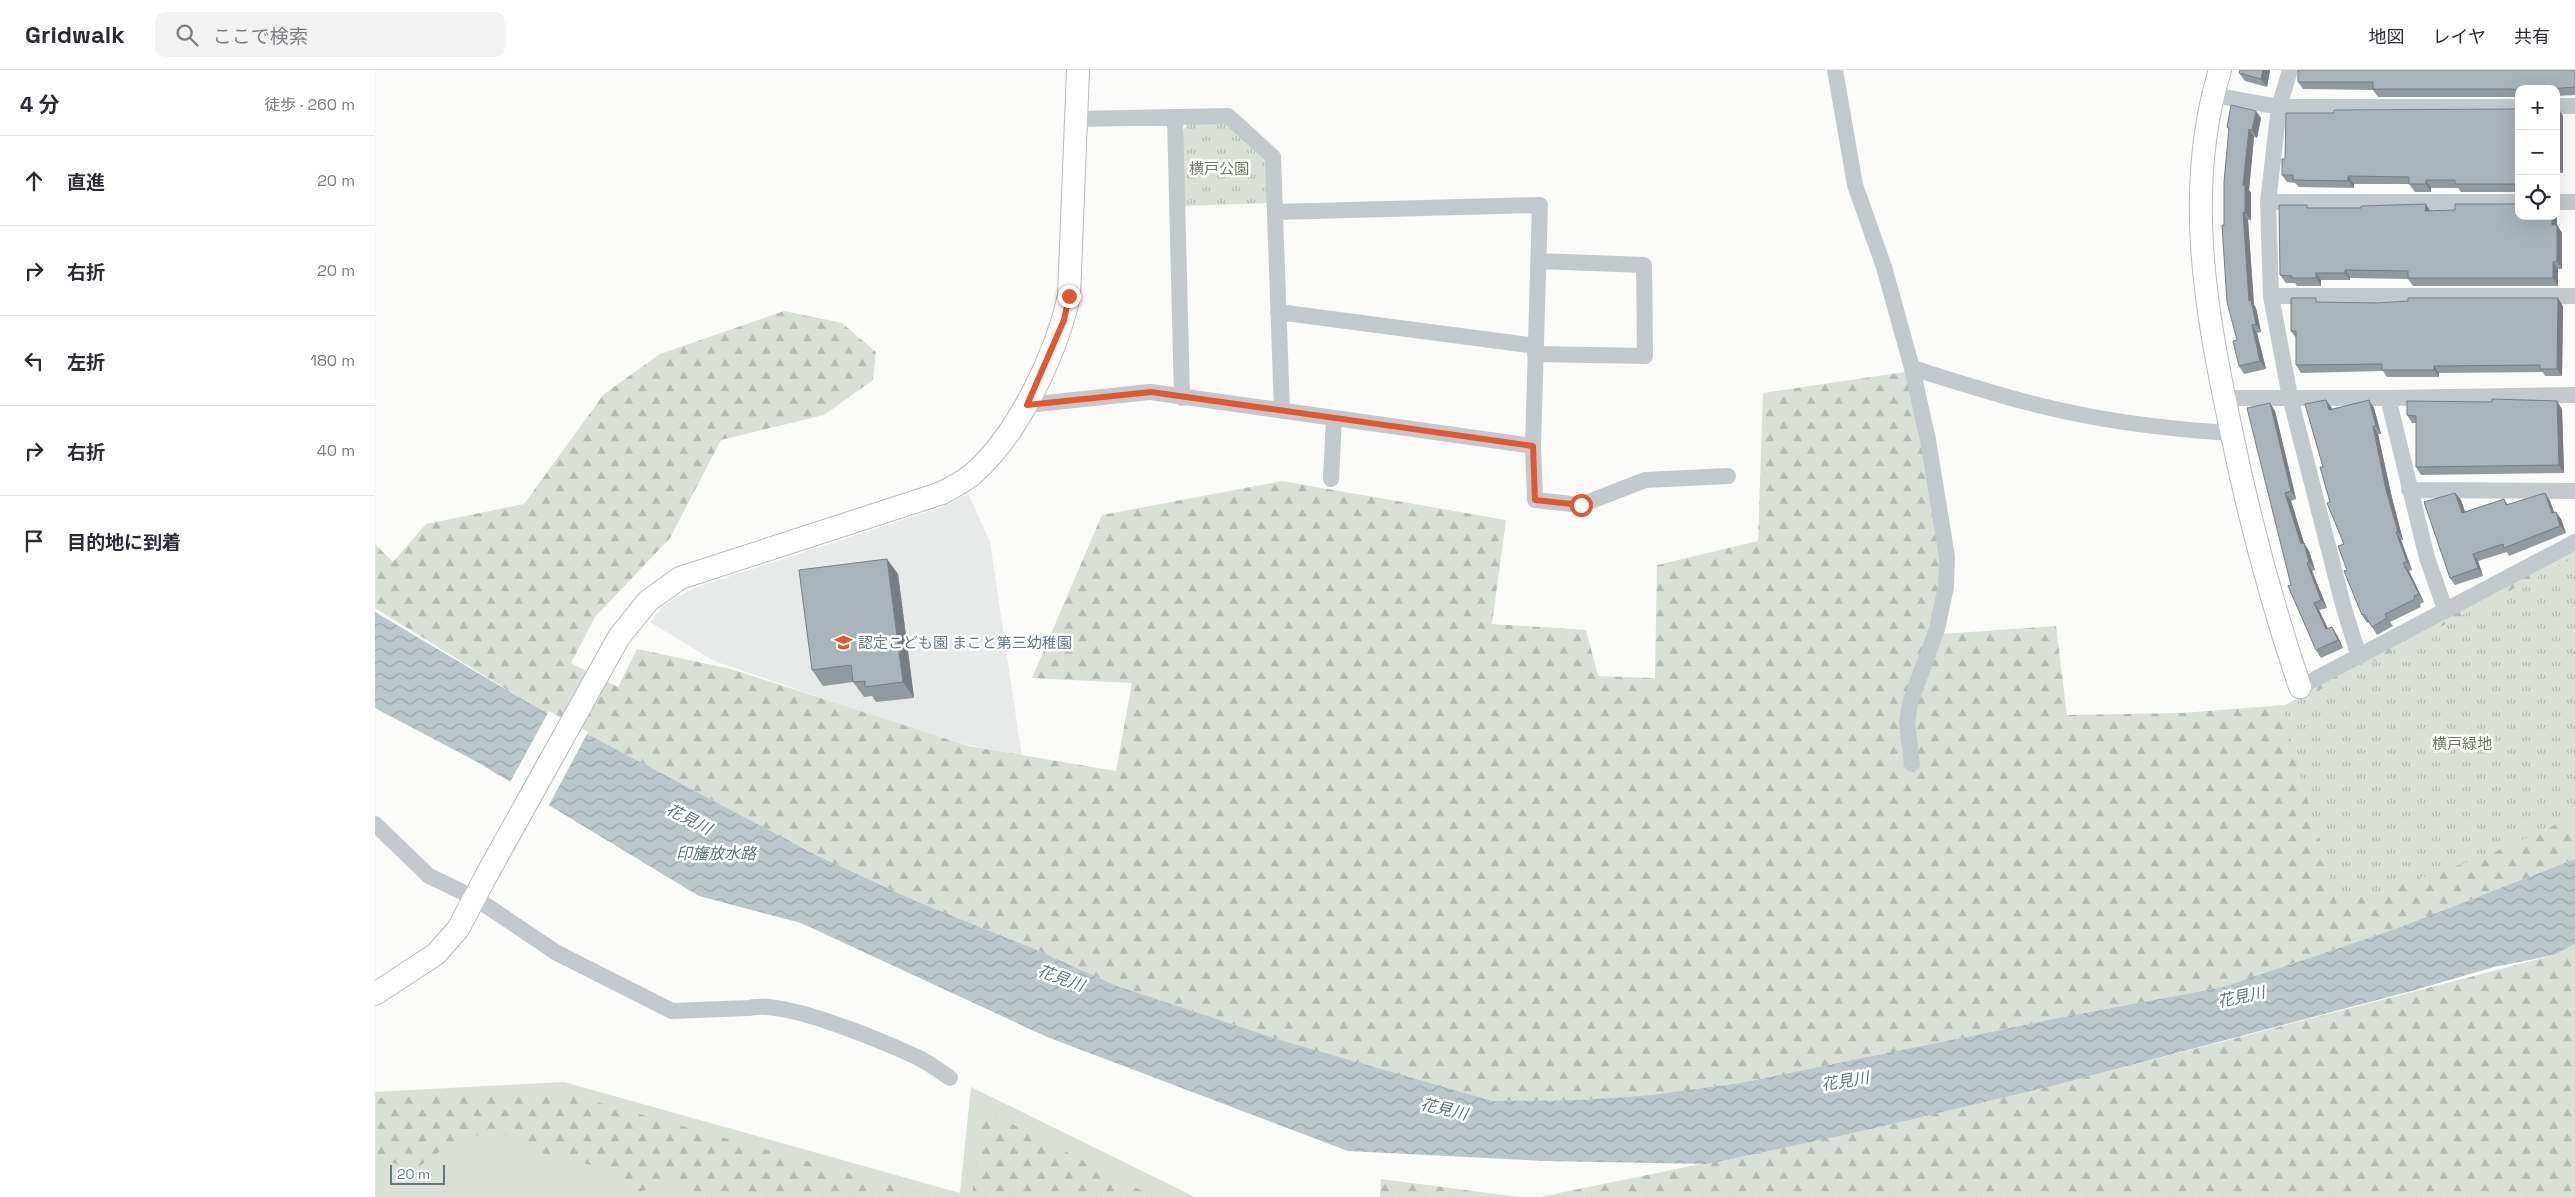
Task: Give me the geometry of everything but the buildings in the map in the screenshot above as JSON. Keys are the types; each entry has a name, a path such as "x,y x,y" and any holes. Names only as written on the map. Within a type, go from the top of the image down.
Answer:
{"street":[{"path":"375,994 436,954 459,930 486,876 619,637 648,601 680,578 941,493 973,475 1001,446 1027,405 1064,320 1069,296 1078,70"},
{"path":"1835,70 1855,185 1885,267 1912,368 1928,440 1947,557 1946,587 1937,629 1910,703 1907,723 1912,764"},
{"path":"2220,70 2213,95 2202,176 2201,250 2210,330 2251,522 2273,609 2300,688 2445,609 2575,542"},
{"path":"2290,70 2279,107 2268,202 2271,296 2290,397 2343,605 2359,657"},
{"path":"2213,95 2279,107 2515,106"},
{"path":"2560,106 2575,106"},
{"path":"1076,120 1228,116 1273,157 1282,411"},
{"path":"1175,117 1182,398"},
{"path":"2268,202 2515,202"},
{"path":"2560,202 2575,202"},
{"path":"1275,212 1540,205 1533,446 1535,500 1581,505 1645,480 1728,476"},
{"path":"1278,312 1535,350 1645,356 1644,265 1539,260"},
{"path":"2271,296 2575,296"},
{"path":"1912,368 2018,400 2087,416 2183,430 2231,433"},
{"path":"1027,405 1151,392 1182,398 1533,446"},
{"path":"2224,398 2388,398 2575,394"},
{"path":"2388,398 2427,558 2445,609"},
{"path":"1331,479 1334,418"},
{"path":"2409,490 2575,491"},
{"path":"379,832 429,876 475,898 557,954 672,1010 749,1008 761,1005 832,1022 919,1058 950,1078"}],"shaded area":[{"name":"認定こども園 まこと第三幼稚園","path":"968,493 990,542 1022,757 938,738 714,661 650,622 664,605 694,588 939,508"}],"green space":[{"name":"横戸公園","path":"1221,120 1266,162 1268,203 1184,206 1182,131 1190,122"},
{"path":"784,311 842,323 876,352 873,380 824,415 721,440 670,538 595,617 571,663 618,687 637,649 731,669 968,746 1116,771 1132,683 1032,678 1102,515 1282,481 1506,520 1492,624 1586,630 1598,676 1655,678 1657,565 1758,541 1763,393 1905,372 1944,520 1942,634 2056,626 2067,715 2182,713 2285,705 2390,645 2575,549 2575,859 2395,929 2223,987 2063,1017 1740,1083 1650,1095 1580,1100 1493,1101 1277,1039 1117,986 1030,947 918,902 818,856 527,702 375,608 375,544 393,562 426,524 524,504 604,394 660,354"},
{"name":"横戸緑地","path":"2575,557 2575,816 2483,857 2337,905 2282,709"},
{"path":"2575,944 2575,1197 1540,1197 1876,1128 2056,1085 2554,955"},
{"path":"564,1082 960,1193 971,1087 1195,1197 375,1197 375,1092"},
{"path":"561,1092 937,1197 706,1197 671,1184 638,1192 613,1181 601,1167 547,1156 523,1138 489,1132 452,1143 415,1169 375,1158 375,1098"},
{"path":"991,1113 1154,1197 972,1197 982,1117"},
{"path":"1381,1179 1519,1197 1380,1197"}],"water":[{"name":"印旛放水路","path":"375,612 527,702 818,856 918,902 1030,947 1117,986 1277,1039 1493,1101 1580,1100 1650,1095 1740,1083 2063,1017 2223,987 2395,929 2575,859 2575,944 2554,955 2494,967 2415,990 2056,1085 1876,1128 1707,1164 1544,1161 1348,1151 1047,1037 801,923 699,896 479,763 375,708"}],"pier":[{"path":"549,711 588,732 548,807 509,784"}],"place":[{"name":"認定こども園 まこと第三幼稚園","path":"844,642"}],"route":[{"path":"1069,296 1064,320 1027,405 1151,392 1182,398 1533,446 1535,459 1535,500 1581,505"}],"water label":[{"name":"花見川","path":"689,819"},
{"name":"花見川","path":"1061,978"},
{"name":"花見川","path":"2241,997"},
{"name":"花見川","path":"1845,1081"},
{"name":"花見川","path":"1444,1109"}]}
